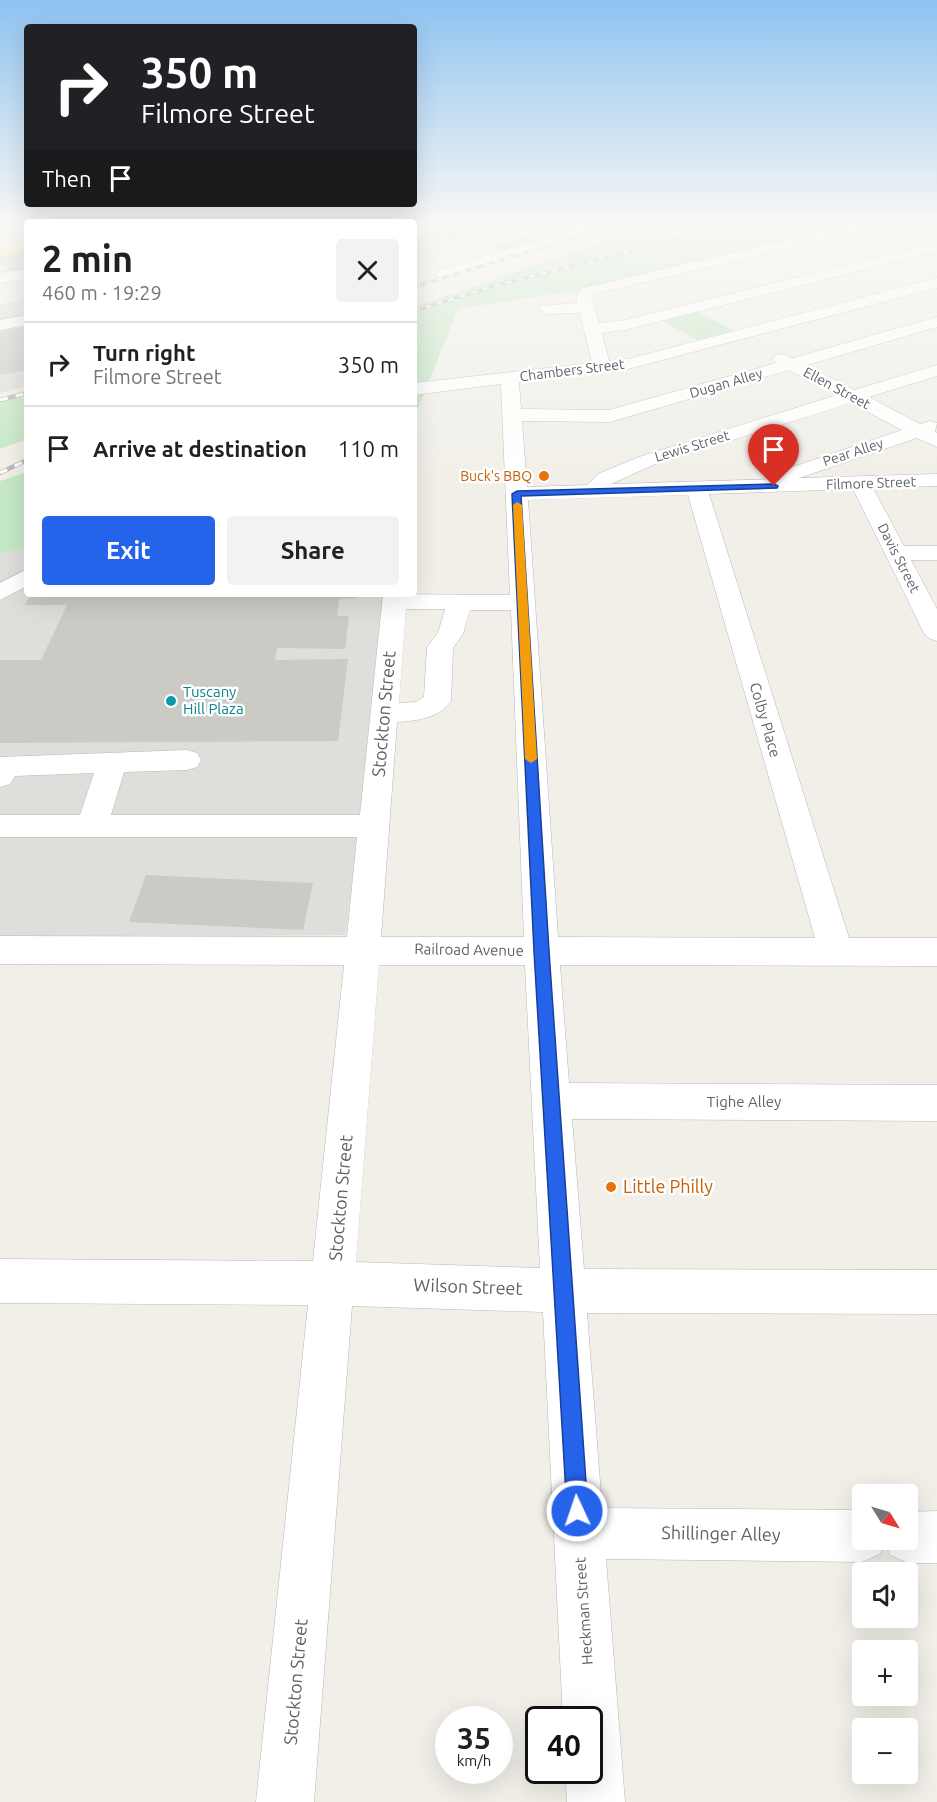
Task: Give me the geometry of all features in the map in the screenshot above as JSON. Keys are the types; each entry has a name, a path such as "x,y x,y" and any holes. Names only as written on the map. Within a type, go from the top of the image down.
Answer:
{"street":[{"path":"587,309 602,367"},
{"path":"591,329 617,327 688,309"},
{"name":"Chambers Street","path":"417,389 643,360 837,309"},
{"path":"0,325 24,321"},
{"name":"Dugan Alley","path":"512,415 610,416 937,322"},
{"name":"Ellen Street","path":"737,335 854,396 928,428 937,441"},
{"name":"Lewis Street","path":"592,492 607,477 624,469 937,370"},
{"name":"Heckman Street","path":"510,378 542,951 596,1802"},
{"name":"Pear Alley","path":"774,486 779,480 793,472 928,428"},
{"name":"Filmore Street","path":"517,494 937,480"},
{"name":"Davis Street","path":"860,483 937,633"},
{"name":"Colby Place","path":"697,488 836,952"},
{"path":"896,553 937,553"},
{"path":"0,593 24,578"},
{"path":"394,598 523,603"},
{"name":"Stockton Street","path":"285,1802 334,1283 394,598"},
{"path":"384,713 418,711 431,707 437,701 440,647 450,634 460,602"},
{"path":"0,777 5,766 187,760"},
{"path":"92,826 112,763"},
{"path":"0,826 373,826"},
{"name":"Railroad Avenue","path":"0,950 937,952"},
{"name":"Tighe Alley","path":"552,1101 937,1103"},
{"name":"Wilson Street","path":"0,1281 334,1283 564,1291 937,1292"},
{"name":"Shillinger Alley","path":"579,1533 852,1536"},
{"path":"918,1536 937,1537"}],"shaded area":[{"path":"0,309 24,309 24,387 0,393"},
{"path":"24,548 24,597 385,597 346,935 0,938 0,554"}],"green space":[{"path":"417,309 458,309 417,411"},
{"path":"696,311 735,331 699,341 659,319"},
{"path":"24,396 24,440 0,449 0,402"},
{"path":"24,473 24,548 0,554 0,481"}],"building":[{"path":"24,327 24,371 0,375 0,332"},
{"name":"Tuscany Hill Plaza","path":"29,597 355,597 339,599 337,616 349,616 345,649 277,648 275,660 348,659 338,741 0,743 0,660 41,660 67,605 25,605"},
{"path":"146,875 313,883 303,930 129,922"}],"railway":[{"path":"0,400 24,394"},
{"path":"0,473 24,461"}],"slow traffic":[{"path":"517,505 531,759"}],"place":[{"name":"Buck's BBQ","path":"544,476"},
{"name":"Tuscany Hill Plaza","path":"171,701"},
{"name":"Little Philly","path":"611,1187"}],"route":[{"path":"577,1511 542,951 517,494 774,486"}]}
